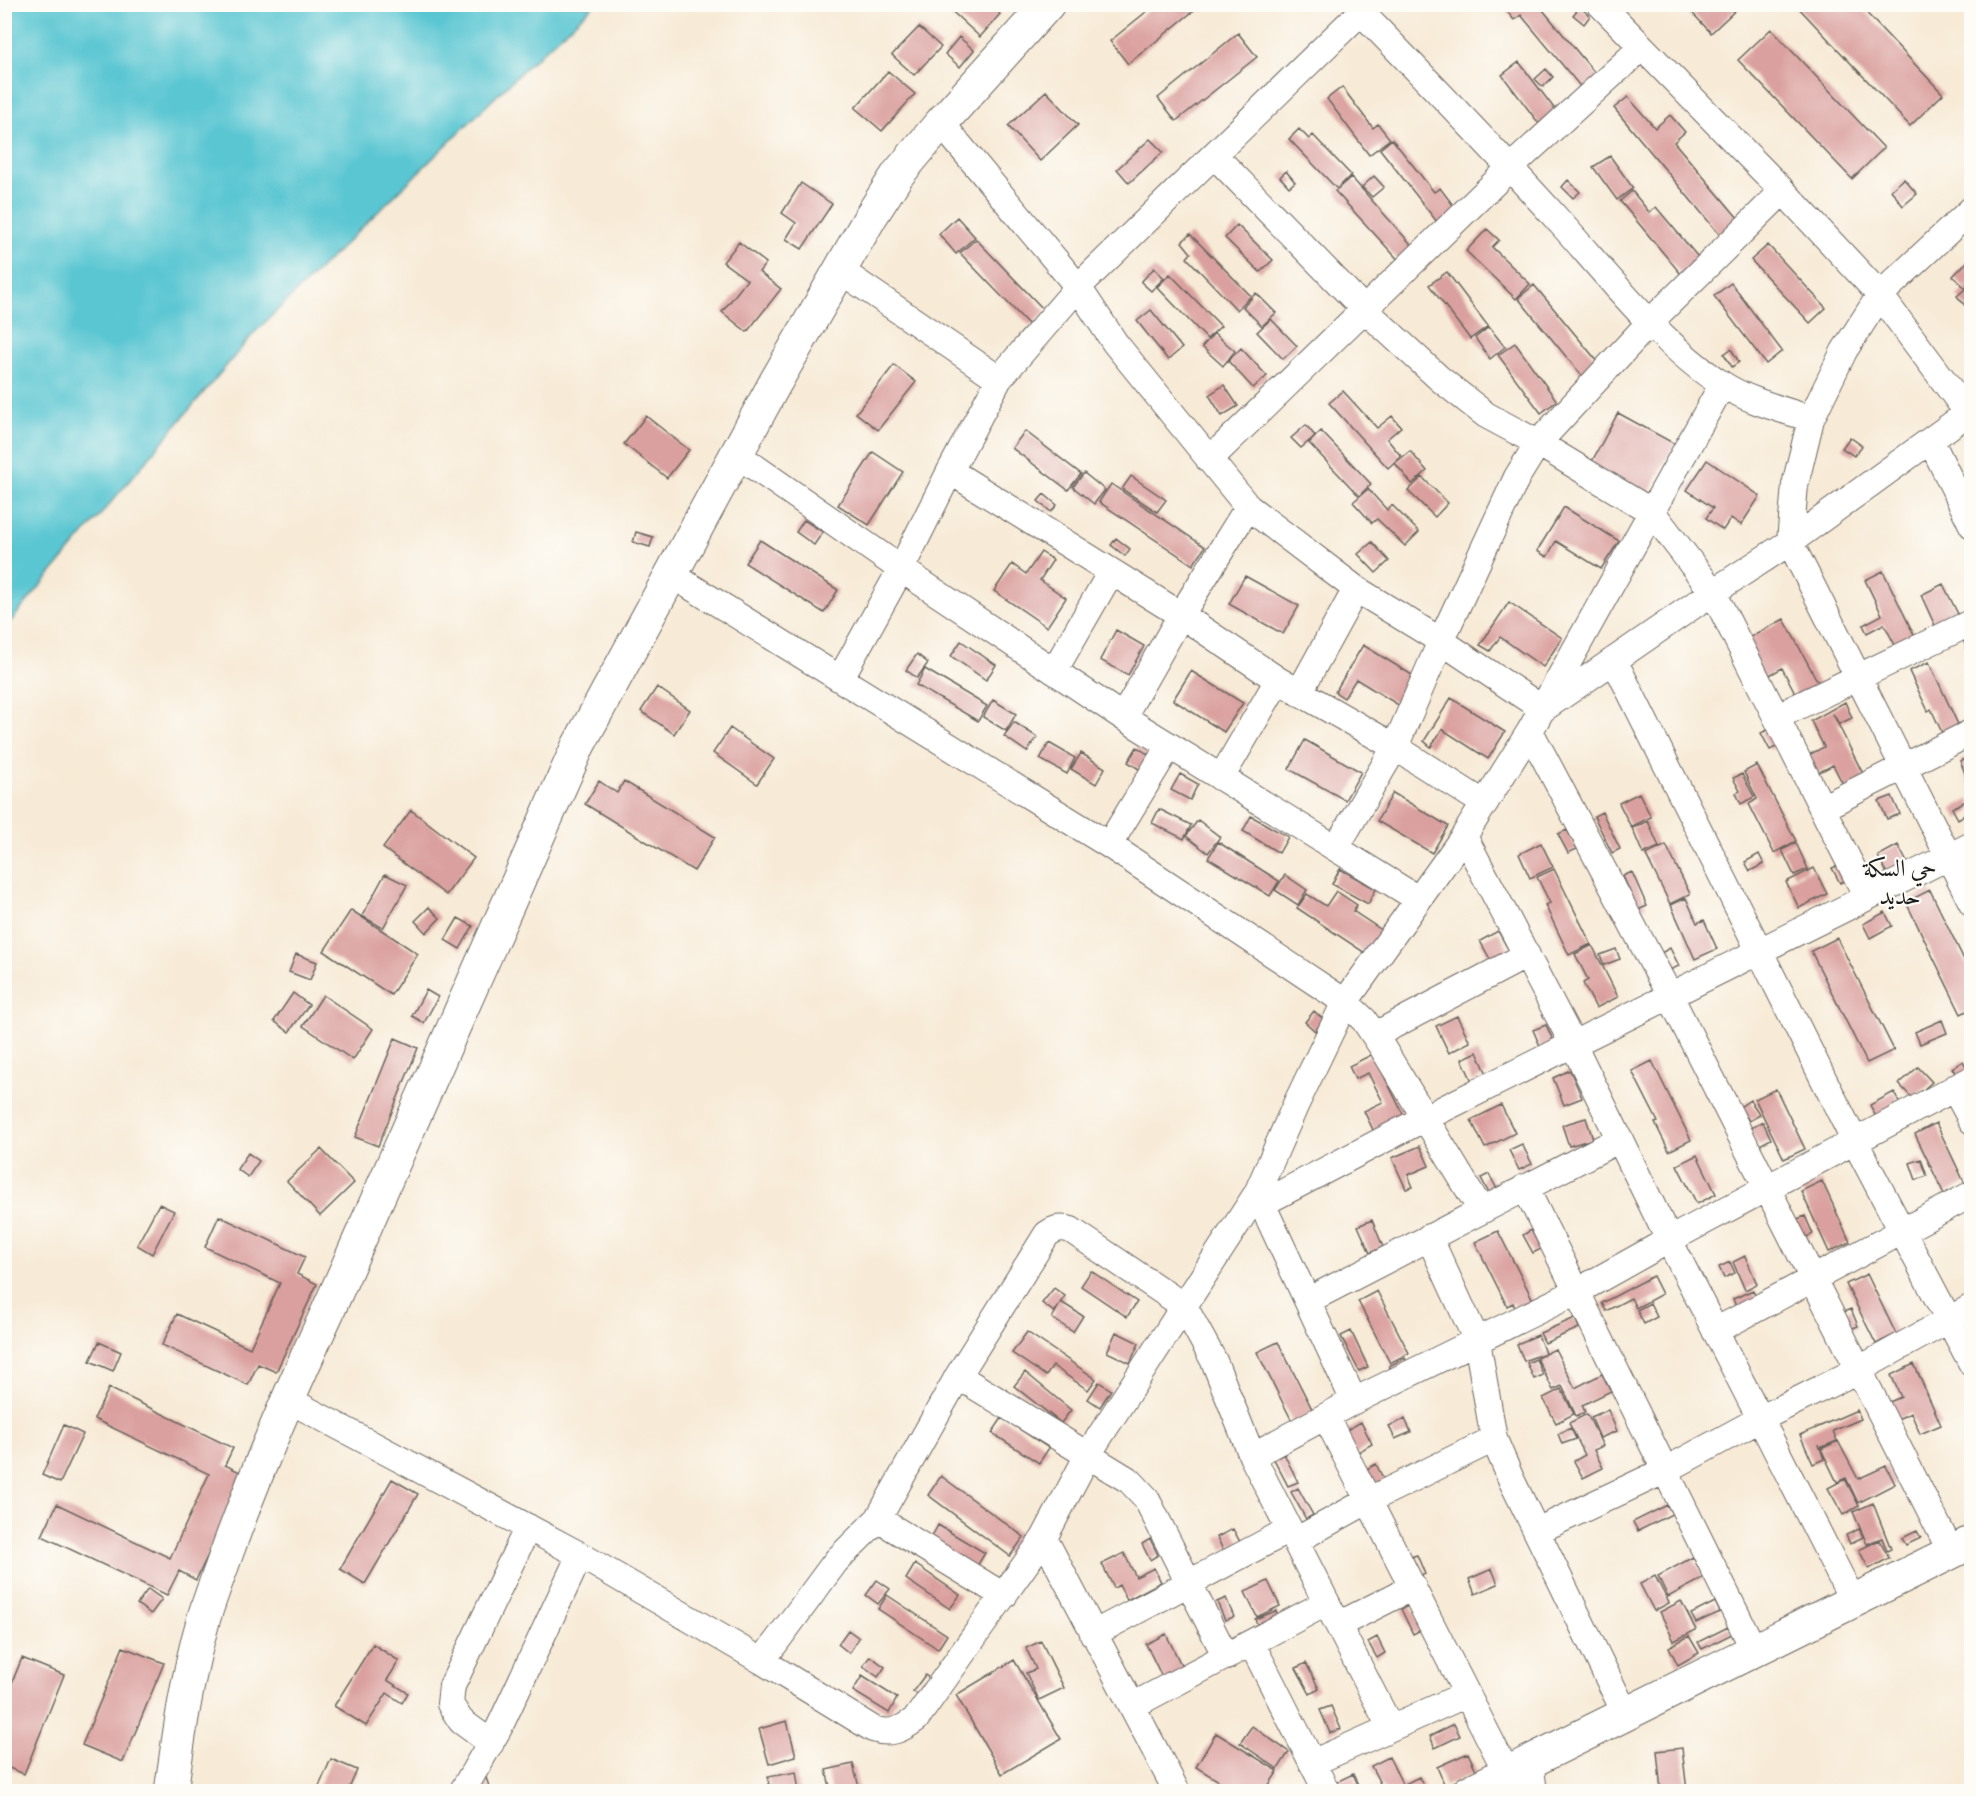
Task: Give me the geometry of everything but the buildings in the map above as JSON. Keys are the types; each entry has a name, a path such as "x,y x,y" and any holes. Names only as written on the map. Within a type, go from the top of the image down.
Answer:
{"street":[{"path":"171,1791 179,1730 192,1663 204,1618 250,1487 578,746 775,383 898,174 1048,4"},
{"path":"1537,720 1614,660 1790,542 1970,411 1881,295 1600,4"},
{"path":"840,679 902,569 950,471 999,379 1078,287 1365,8 1650,322 1684,355 1722,385 1764,404 1811,419"},
{"path":"1209,460 1511,167 1641,48"},
{"path":"941,123 1078,287 1114,343 1248,507 1356,589 1441,641 1537,720 1670,996 1858,1370 1961,1547 1626,1715 1524,1776 1469,1791"},
{"path":"1214,155 1365,310 1440,379 1486,415 1538,443 1652,512 1713,592 1868,897"},
{"path":"1336,848 1395,747 1517,477 1538,443 1650,322 1783,191"},
{"path":"1971,208 1881,295 1844,351 1811,419 1795,485 1790,542 1971,903"},
{"path":"841,271 999,379"},
{"path":"287,1399 580,1556 762,1661 873,1729 894,1732 916,1719 1044,1538 1089,1454 1184,1306 1260,1198 1296,1104 1345,1002 1464,836 1537,720 1722,385"},
{"path":"1931,441 1971,525"},
{"path":"736,454 902,569 1123,717 1418,899"},
{"path":"950,471 1181,615 1289,686 1395,747 1485,804"},
{"path":"1123,717 1181,615 1248,507"},
{"path":"1054,671 1111,572"},
{"path":"672,575 1109,845 1345,1002 1364,1020 1375,1035 1481,1210"},
{"path":"1221,778 1289,686 1356,589"},
{"path":"1776,717 1971,622"},
{"path":"1614,660 1854,1140 1971,1364"},
{"path":"1822,808 1971,732"},
{"path":"1109,845 1170,746"},
{"path":"1464,836 1573,1044 1669,1240 1853,1601"},
{"path":"1260,1198 1971,845"},
{"path":"1375,1035 1527,955"},
{"path":"1252,1456 1354,1401 1578,1291 1854,1140 1963,1084 1971,1121"},
{"path":"1308,1300 1620,1139"},
{"path":"1525,1187 1754,1650"},
{"path":"1715,1331 1971,1194"},
{"path":"1260,1198 1354,1401"},
{"path":"762,1661 836,1561 878,1520 958,1376 1047,1234 1054,1229 1063,1228 1071,1230 1184,1306 1214,1361 1252,1456 1390,1727"},
{"path":"1429,1237 1477,1341 1494,1439 1626,1715"},
{"path":"1537,1531 1666,1470 1760,1419 1858,1370 1971,1307"},
{"path":"958,1376 1130,1481 1146,1498 1226,1657"},
{"path":"1326,1417 1467,1694 1524,1776"},
{"path":"1093,1634 1189,1583 1494,1439"},
{"path":"878,1520 1004,1596"},
{"path":"491,1743 461,1721 450,1704 452,1686 528,1527"},
{"path":"1044,1538 1177,1791"},
{"path":"462,1791 491,1743 580,1556"},
{"path":"1132,1706 1252,1644 1413,1587"},
{"path":"1252,1644 1327,1791"},
{"path":"1312,1763 1467,1694"}],"water":[{"path":"5,4 594,5 525,68 254,333 5,628"}],"district":[{"name":"حي السكة حديد","path":"1900,882"}]}
